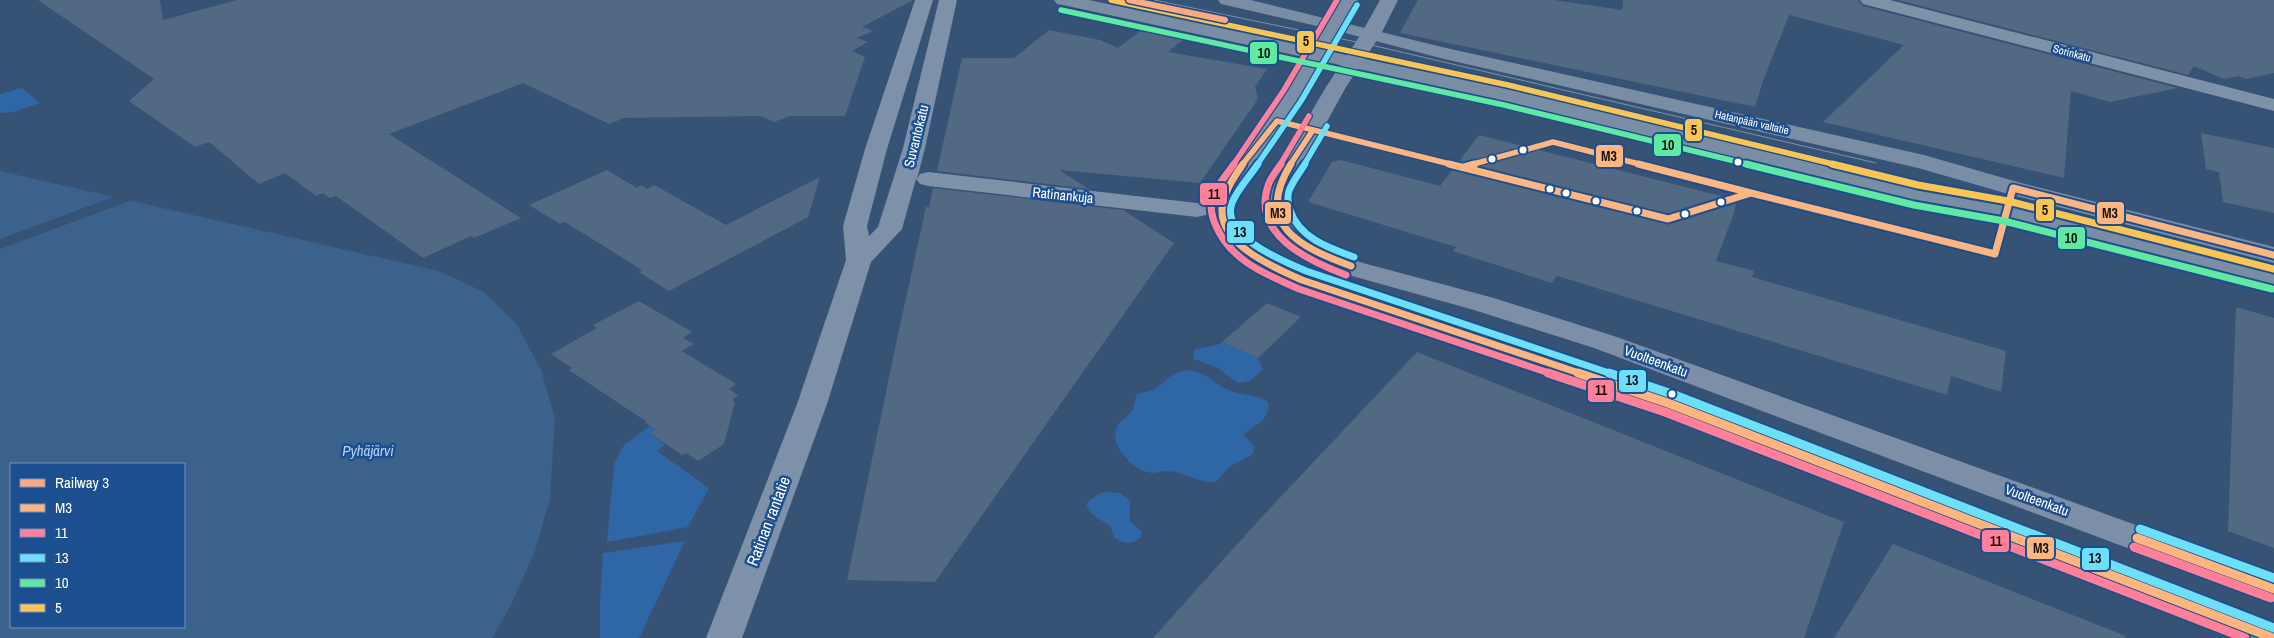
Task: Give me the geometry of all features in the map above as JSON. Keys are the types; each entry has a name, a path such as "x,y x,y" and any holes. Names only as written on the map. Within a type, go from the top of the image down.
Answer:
{"main road":[{"path":"1063,0 1506,95 1916,195 2006,211 2274,278"},
{"name":"Hatanpään valtatie","path":"1227,0 1333,24 1440,52 1924,162 2013,188 2274,256"},
{"path":"1349,0 1333,24 1285,108 1223,198 1220,215 1228,231 1240,247 1270,265 1318,286 1668,404 2273,638"},
{"name":"Vuolteenkatu","path":"1389,0 1371,34 1353,61 1278,189 1275,201 1281,223 1303,245 1326,257 1353,267 1510,311 1604,342 2274,589"}],"street":[{"name":"Suvantokatu","path":"812,404 859,260 855,226 876,149 924,0"},
{"name":"Suvantokatu","path":"859,260 890,229 914,148 948,0"},
{"name":"Sorinkatu","path":"1869,0 2274,105"},
{"name":"Ratinankuja","path":"928,180 1198,210"},
{"name":"Ratinan rantatie","path":"724,638 812,404"}],"shaded area":[{"path":"22,88 40,103 13,112 0,113 0,94"},
{"path":"1222,342 1258,358 1263,370 1249,381 1238,383 1218,368 1194,359 1194,350"},
{"path":"1188,370 1205,375 1230,391 1268,402 1269,408 1265,417 1243,435 1255,446 1253,454 1229,467 1216,482 1203,481 1180,473 1165,471 1152,473 1138,468 1125,457 1120,450 1115,436 1117,426 1132,410 1137,394 1153,390 1172,375"},
{"path":"650,426 656,429 650,434 666,444 657,451 709,488 688,527 607,542 614,464 624,445"},
{"path":"1104,492 1120,493 1130,501 1130,521 1141,531 1141,537 1138,540 1128,543 1114,538 1111,527 1089,511 1087,507 1088,502 1093,497"},
{"path":"685,541 639,638 600,638 603,553"}],"water":[{"name":"Pyhäjärvi","path":"0,171 439,271 484,292 516,323 541,370 555,418 550,499 535,551 511,605 492,638 0,638"}],"pier":[{"path":"116,196 132,200 0,249 0,239"}],"building":[{"path":"38,0 160,0 163,20 237,0 913,0 862,27 873,31 857,38 868,42 852,51 865,57 845,116 790,116 774,122 760,116 624,118 609,124 523,83 389,134 521,218 474,238 471,236 423,258 336,196 330,198 323,193 316,196 285,173 259,184 209,142 195,147 129,101 154,79"},
{"path":"1418,0 1554,0 1622,10 1623,0 1858,0 1863,6 2178,88 2110,102 2071,91 2064,178 1823,122 1904,45 1789,15 1763,81 1755,107 1400,33"},
{"path":"1898,0 2274,0 2274,73 2246,79 2238,76 2224,79 2194,66 2188,75"},
{"path":"1148,25 1190,34 1168,52 1267,69 1255,87 1258,99 1200,183 1059,170 1089,189 937,171 962,58 1014,58 1049,30 1100,40 1118,48"},
{"path":"2201,133 2274,148 2274,213 2223,202 2219,172 2206,169"},
{"path":"1479,135 1737,200 1716,261 1754,271 1752,277 2006,351 2001,392 1951,376 1947,395 1557,276 1552,283 1453,251 1456,247 1308,202 1332,162 1341,160 1440,186"},
{"path":"607,170 637,188 641,185 647,189 654,185 726,225 820,177 808,217 669,291 639,272 642,270 565,222 560,224 529,205"},
{"path":"933,188 1123,210 1174,243 935,582 847,580 897,339 926,207 929,207"},
{"path":"639,301 692,332 683,338 694,344 682,351 736,384 729,389 738,395 732,400 735,402 724,444 698,461 686,453 682,455 650,433 656,429 569,370 572,368 551,354 597,328 593,325"},
{"path":"1267,303 1301,317 1258,358 1222,342"},
{"path":"2236,307 2274,318 2274,548 2228,531"},
{"path":"1417,352 1844,522 1804,638 1153,638 1258,521"},
{"path":"1893,544 2126,636 2125,638 1834,638"}],"tram line":[{"path":"1154,0 1371,45 1876,163"},
{"path":"1797,152 1874,170"}],"rail line":[{"name":"3","path":"1129,0 1225,20"}],"transit line":[{"name":"5","path":"1111,0 1508,85 1918,185 2008,201 2274,269"},
{"name":"11","path":"1337,0 1284,90 1214,193 1210,213 1220,236 1235,255 1266,274 1299,289 1665,412 2245,638"},
{"name":"13","path":"1357,5 1301,101 1232,202 1230,213 1234,223 1240,232 1261,249 1306,271 1672,394 2274,628"},
{"name":"10","path":"1061,10 1504,105 1914,205 2004,221 2272,289"},
{"name":"11","path":"1309,116 1269,183 1266,204 1269,219 1276,233 1301,254 1346,275"},
{"name":"M3","path":"1995,254 1751,193 1668,219 1277,121 1231,183 1222,209 1225,224 1232,237 1244,248 1274,267 1302,280 1668,403 2273,638"},
{"name":"13","path":"1327,126 1288,192 1288,206 1292,218 1308,235 1330,248 1354,257"},
{"name":"M3","path":"1313,130 1281,181 1276,204 1279,218 1297,240 1324,255 1351,266"},
{"name":"M3","path":"1464,167 1553,142 1755,194"},
{"name":"M3","path":"1995,254 2013,188 2274,255"},
{"name":"13","path":"2140,529 2274,578"},
{"name":"M3","path":"2137,538 2274,589"},
{"name":"11","path":"2134,547 2271,598"}]}
